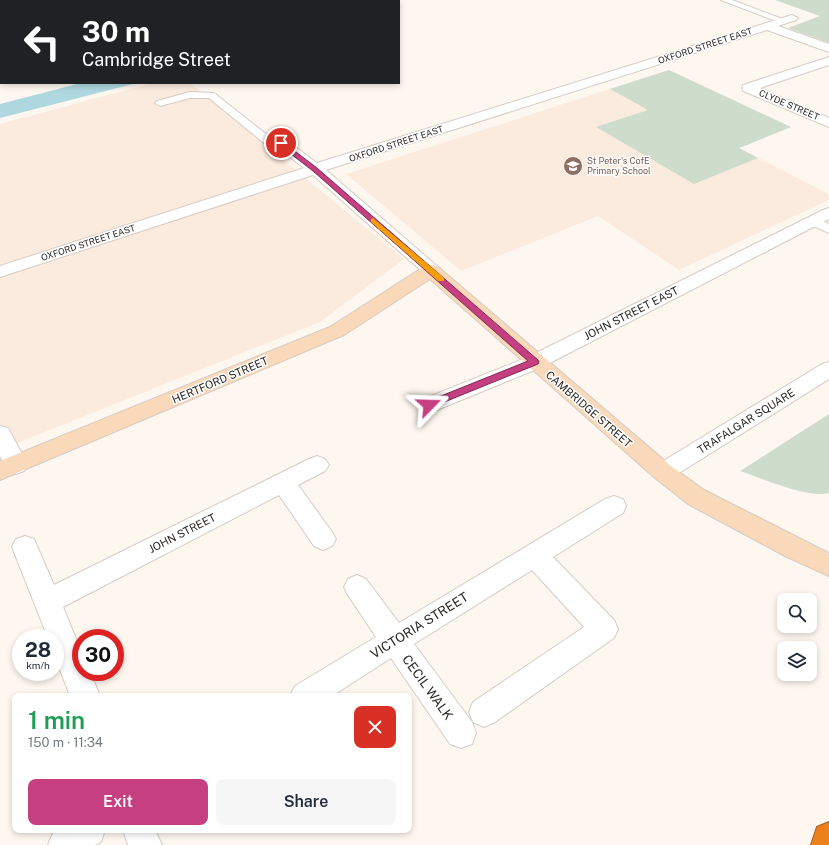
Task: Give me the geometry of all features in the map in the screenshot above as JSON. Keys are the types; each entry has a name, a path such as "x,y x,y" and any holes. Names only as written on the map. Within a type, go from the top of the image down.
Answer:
{"highway":[{"path":"828,845 829,839"}],"street":[{"name":"OXFORD STREET EAST","path":"0,272 315,169 788,19"},
{"path":"768,26 829,48"},
{"name":"CLYDE STREET","path":"829,61 748,88 829,123"},
{"name":"CAMBRIDGE STREET","path":"281,143 315,169 662,472 696,497 829,565"},
{"name":"JOHN STREET EAST","path":"429,405 535,362 824,221"},
{"name":"HERTFORD STREET","path":"8,468 337,331 431,270"},
{"name":"TRAFALGAR SQUARE","path":"662,472 829,369"},
{"path":"0,434 8,468"},
{"name":"JOHN STREET","path":"48,601 317,465"},
{"path":"283,482 323,539"},
{"name":"VICTORIA STREET","path":"310,693 614,506"},
{"path":"25,547 85,693"},
{"path":"484,712 604,629 534,554"},
{"name":"CECIL WALK","path":"357,587 461,733"},
{"path":"65,845 84,833"},
{"path":"140,833 145,845"}],"lane":[{"path":"725,0 788,19"},
{"path":"160,103 190,94 210,95 268,141 281,143"}],"shaded area":[{"name":"St Peter's CofE Primary School","path":"669,70 791,127 739,148 829,194 829,200 679,270 598,216 461,271 346,174"},
{"path":"149,84 191,84 404,259 320,322 0,450 0,124"}],"green space":[{"path":"775,0 829,0 829,43 788,28 820,16"},
{"path":"669,70 791,127 739,148 758,158 694,184 596,127 648,110 610,89"},
{"path":"829,414 829,493 820,494 798,491 740,471"}],"water":[{"path":"77,84 133,84 0,118 0,104"}],"slow traffic":[{"path":"373,220 441,279"}],"place":[{"name":"St Peter's CofE Primary School","path":"573,166"}],"route":[{"path":"281,143 315,169 535,362 429,405"}]}
